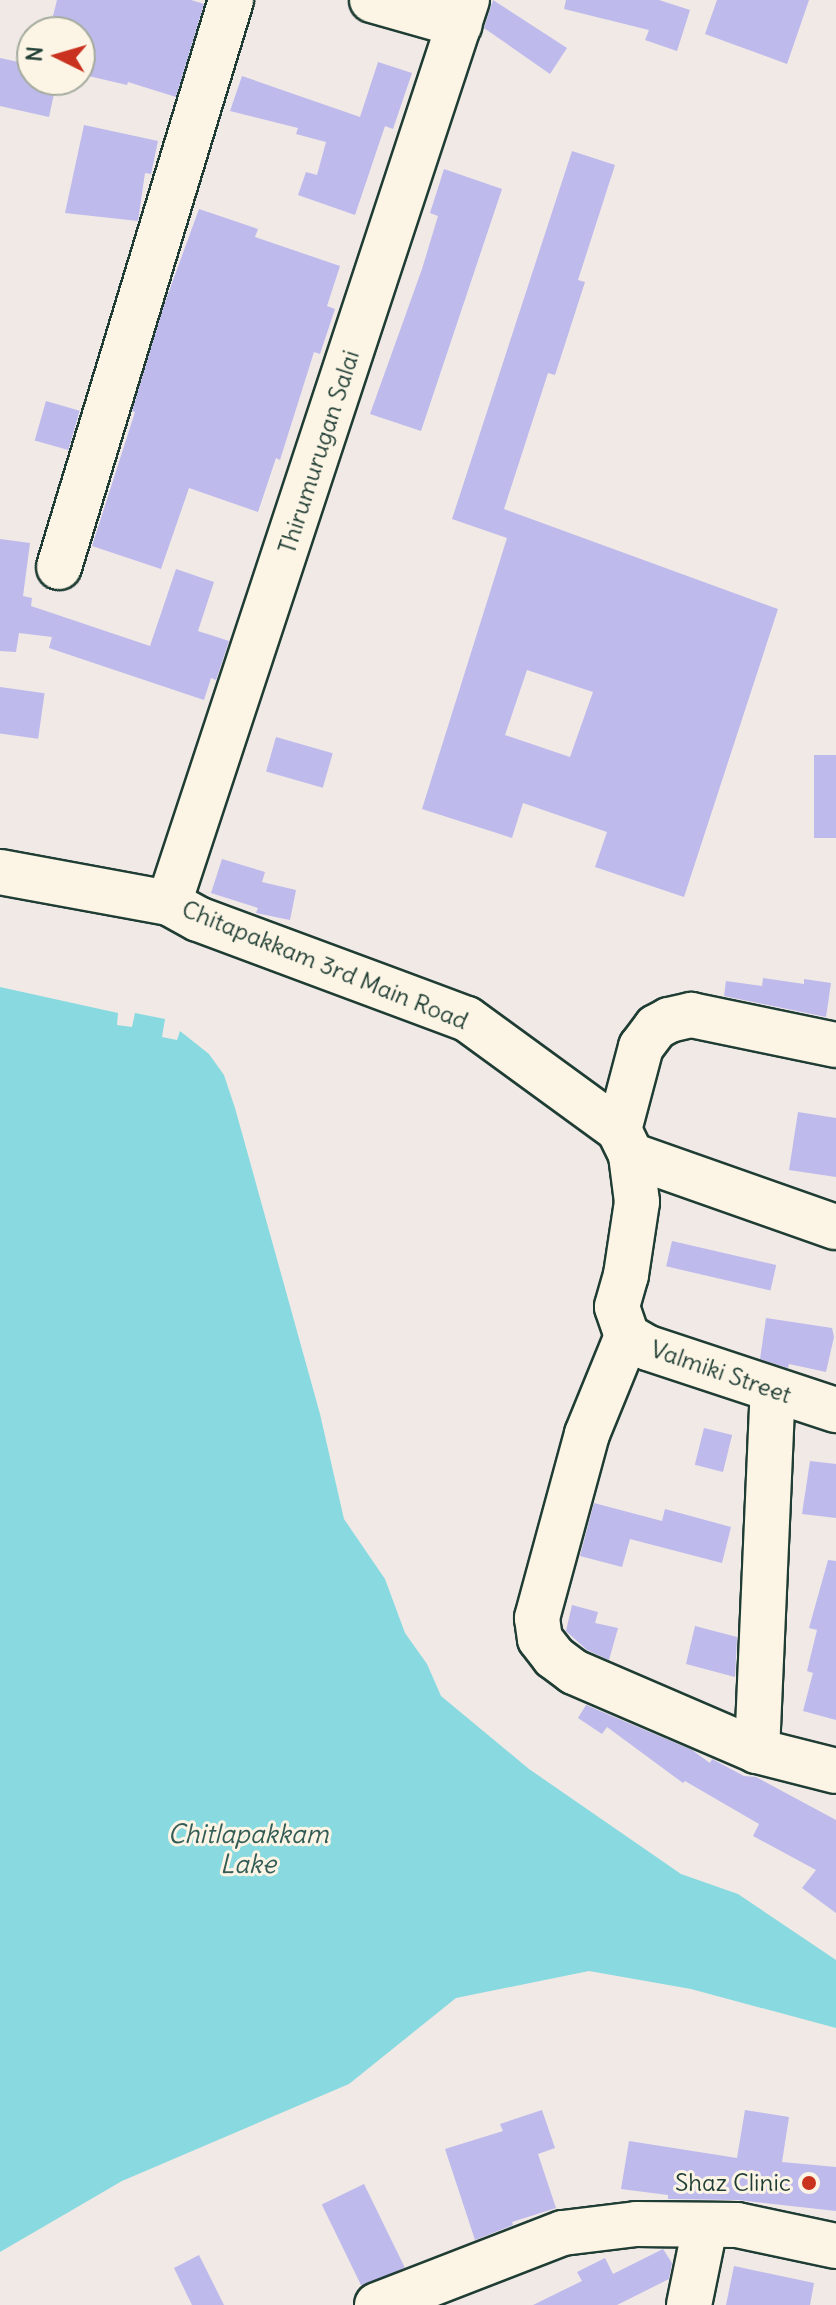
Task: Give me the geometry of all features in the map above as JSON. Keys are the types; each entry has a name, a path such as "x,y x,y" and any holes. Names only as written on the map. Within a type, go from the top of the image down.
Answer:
{"street":[{"path":"59,567 231,0"},
{"path":"372,0 464,13"},
{"name":"Thirumurugan Salai","path":"169,903 464,13"},
{"name":"Chitapakkam 3rd Main Road","path":"0,872 169,903 198,919 467,1019 625,1143 836,1227"},
{"path":"625,1143 641,1047 656,1027 669,1020 691,1015 836,1045"},
{"name":"Valmiki Street","path":"625,1143 637,1202 626,1275 617,1307 627,1336 648,1348 836,1410"},
{"path":"627,1336 587,1434 537,1618 540,1639 554,1657 574,1672 757,1751 836,1771"},
{"path":"757,1751 773,1391"},
{"path":"377,2305 563,2233 636,2224 737,2225 836,2246"},
{"path":"689,2305 705,2227"}],"water":[{"name":"Chitlapakkam Lake","path":"0,987 118,1013 117,1025 132,1027 135,1013 165,1019 162,1037 177,1040 180,1031 209,1054 224,1075 235,1108 320,1414 344,1519 385,1579 405,1633 427,1664 441,1696 529,1769 681,1874 738,1894 836,1960 836,2028 691,1989 589,1971 456,1998 349,2084 122,2181 0,2252"}],"building":[{"path":"57,0 191,0 204,4 176,97 128,82 127,85 96,78 96,16 53,16"},
{"path":"493,0 567,48 550,74 484,28"},
{"path":"566,0 659,0 690,10 677,51 645,40 649,30 564,9"},
{"path":"717,0 809,0 787,64 705,34"},
{"path":"0,58 16,62 16,96 54,96 49,117 0,106"},
{"path":"378,62 412,73 393,129 385,126 355,215 298,195 306,172 317,175 326,142 296,134 298,128 230,111 242,76 360,117"},
{"path":"84,125 158,141 151,174 145,173 138,221 65,213"},
{"path":"572,151 615,165 578,280 585,282 555,375 548,373 504,509 778,609 684,897 595,867 607,832 523,803 512,838 422,809 507,538 452,519","holes":["527,670 593,692 570,757 505,735"]},
{"path":"444,169 502,189 421,431 370,414 422,269 438,216 430,213"},
{"path":"199,209 258,229 255,237 340,266 327,306 335,309 320,354 314,352 280,460 276,458 258,512 189,488 161,569 92,546 135,412 132,411 164,305"},
{"path":"46,401 80,411 68,450 35,440"},
{"path":"0,539 30,543 23,596 32,598 31,606 150,646 176,569 214,582 198,631 229,641 216,680 211,678 204,700 49,648 52,637 19,633 16,652 0,651"},
{"path":"0,687 45,693 38,739 0,733"},
{"path":"276,737 333,753 323,788 266,772"},
{"path":"814,755 836,755 836,838 814,838"},
{"path":"222,859 265,872 262,882 296,890 290,920 256,913 258,908 211,893"},
{"path":"763,978 804,984 804,979 831,983 826,1017 724,996 726,981 762,986"},
{"path":"798,1112 836,1118 836,1177 789,1170"},
{"path":"672,1241 776,1265 770,1290 666,1266"},
{"path":"766,1318 832,1328 834,1337 826,1372 789,1364 788,1368 760,1359"},
{"path":"704,1428 732,1435 723,1472 695,1465"},
{"path":"810,1461 836,1464 836,1518 802,1514"},
{"path":"594,1503 662,1521 665,1509 731,1527 722,1563 630,1539 622,1567 580,1556"},
{"path":"828,1560 836,1561 836,1720 803,1711 813,1673 807,1671 817,1630 809,1628"},
{"path":"572,1605 598,1612 595,1623 618,1628 609,1660 587,1650 566,1631"},
{"path":"695,1626 737,1637 735,1677 686,1664"},
{"path":"586,1705 692,1750 710,1763 712,1759 744,1776 756,1777 836,1820 836,1913 802,1888 816,1870 753,1836 759,1824 685,1781 683,1783 607,1727 602,1734 578,1718"},
{"path":"542,2110 555,2148 538,2154 556,2208 512,2222 513,2225 475,2240 445,2149 503,2131 500,2124"},
{"path":"745,2110 789,2117 782,2162 836,2167 836,2211 738,2200 668,2199 668,2195 621,2189 629,2141 737,2158"},
{"path":"364,2184 405,2268 363,2288 322,2205"},
{"path":"663,2249 672,2263 669,2279 617,2305 533,2305 582,2281 577,2272 605,2258 613,2274"},
{"path":"199,2255 224,2305 192,2305 174,2268"},
{"path":"734,2266 814,2283 810,2305 726,2305"}],"place":[{"name":"Shaz Clinic","path":"809,2183"}]}
